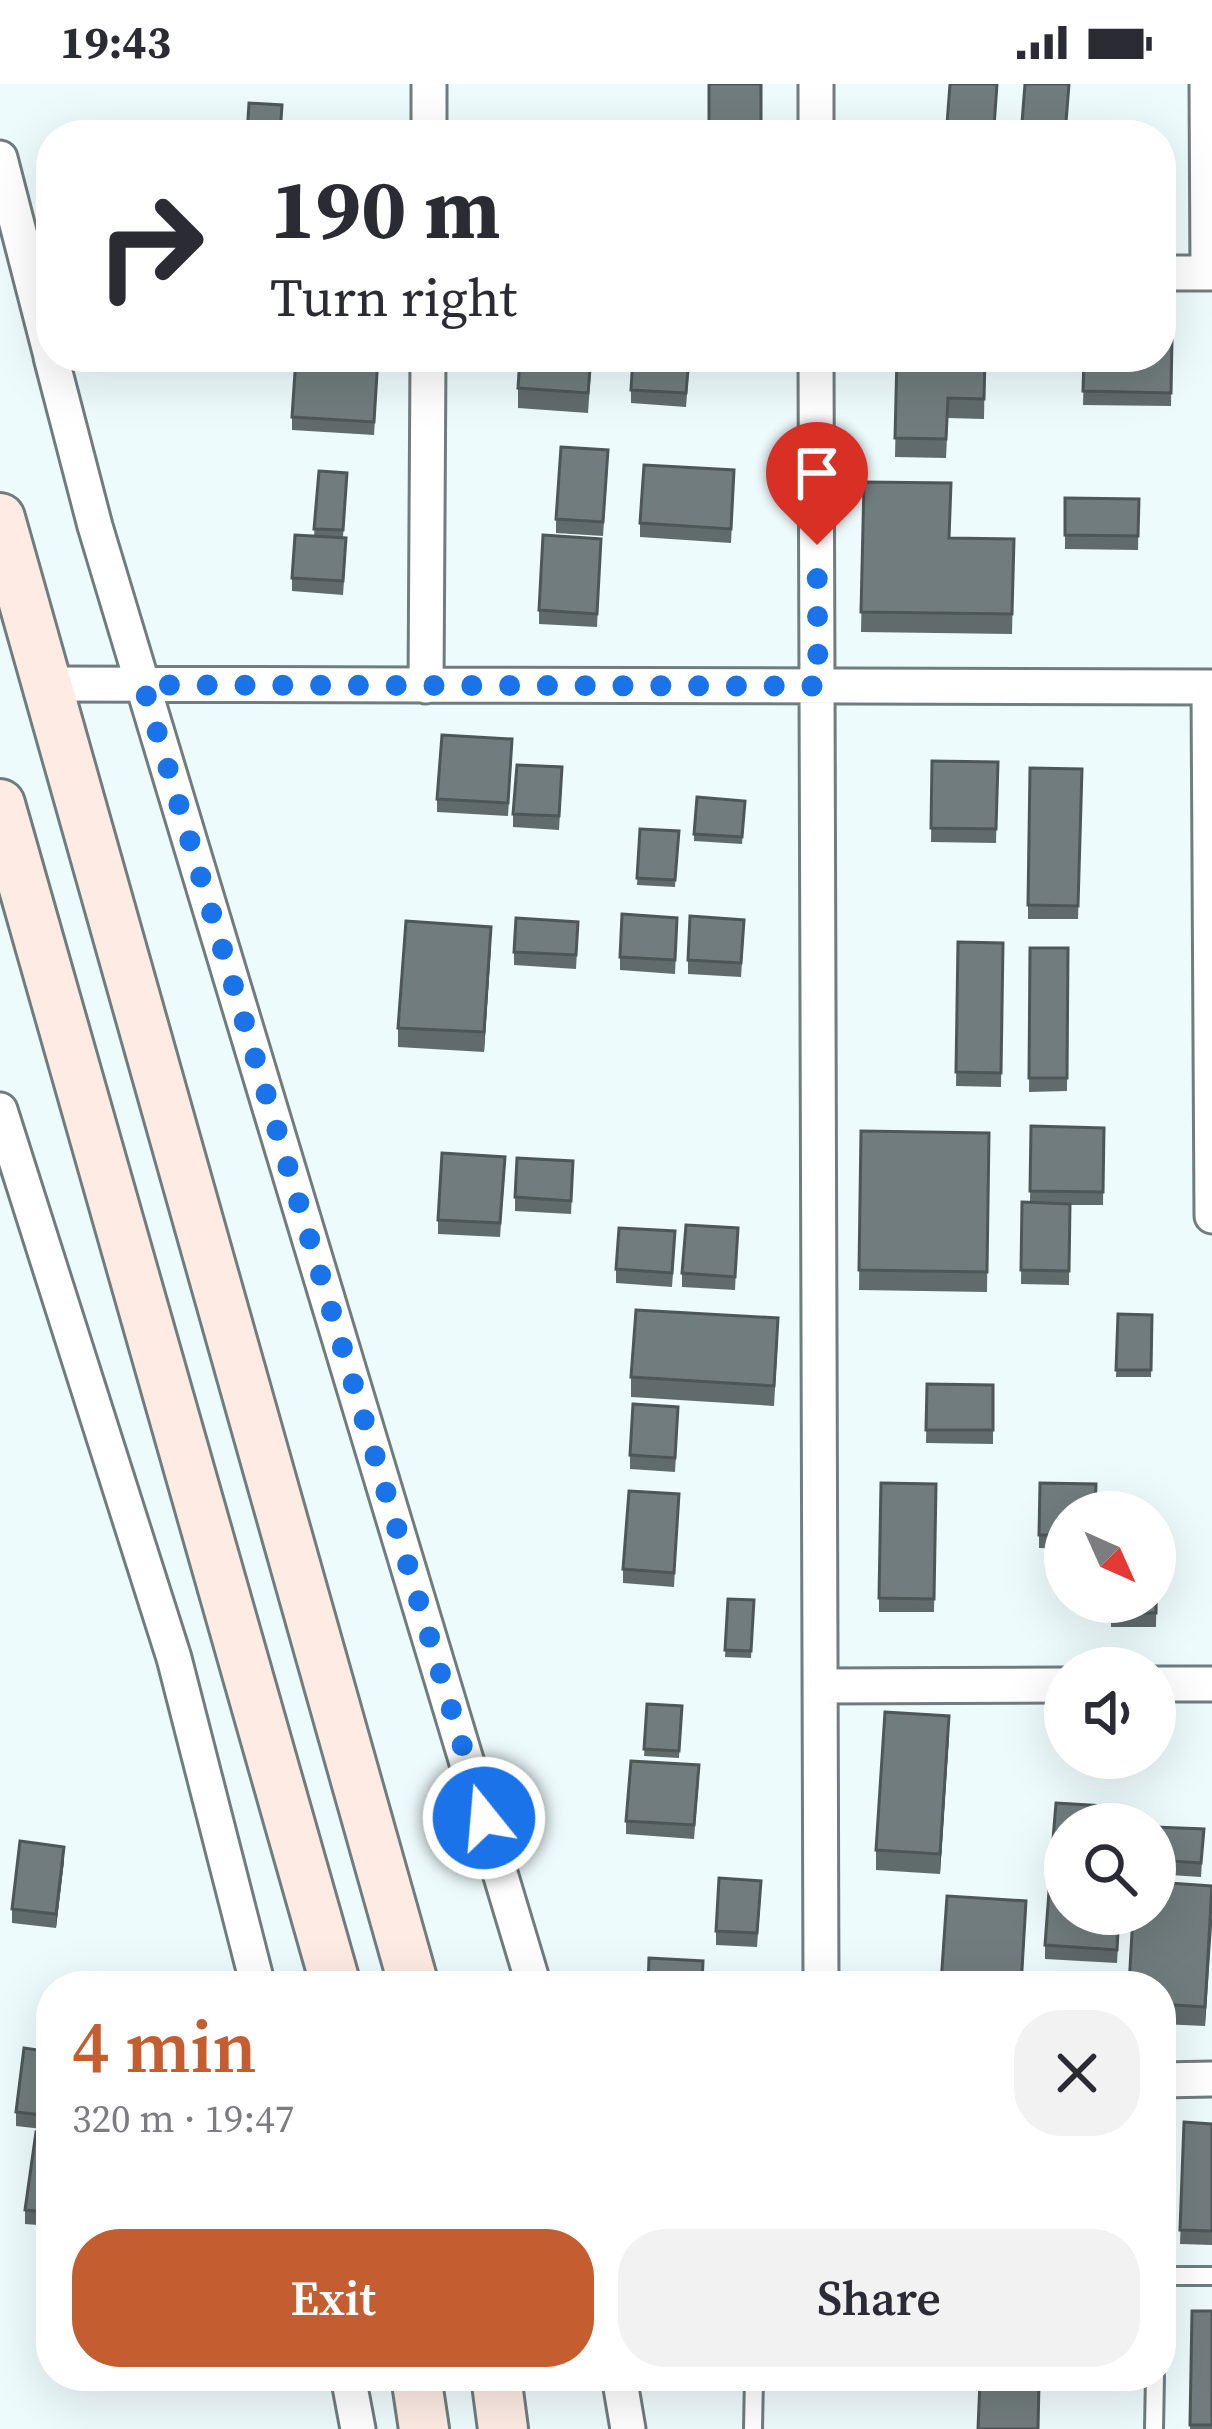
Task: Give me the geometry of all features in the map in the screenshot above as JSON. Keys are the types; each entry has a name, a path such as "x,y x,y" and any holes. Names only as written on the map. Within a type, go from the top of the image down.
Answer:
{"street":[{"path":"429,84 429,120"},
{"path":"816,84 816,120"},
{"path":"1176,273 1210,273 1207,84"},
{"path":"0,158 36,298"},
{"path":"55,372 95,526 529,1971"},
{"path":"427,686 428,372"},
{"path":"816,372 821,1971"},
{"path":"0,518 410,1971"},
{"path":"47,684 1211,687 1212,1216"},
{"path":"0,804 332,1971"},
{"path":"0,1110 173,1658 254,1971"},
{"path":"1176,1684 1212,1684"},
{"path":"820,1686 1044,1685"},
{"path":"1176,2080 1212,2079"},
{"path":"350,2391 358,2429"},
{"path":"418,2391 424,2429"},
{"path":"498,2391 503,2429"},
{"path":"622,2391 628,2429"}],"lane":[{"path":"1176,2276 1212,2276"},
{"path":"753,2429 754,2391"},
{"path":"1154,2429 1155,2391"}],"building":[{"path":"709,84 761,84 761,120 709,120"},
{"path":"950,84 997,84 994,120 947,120"},
{"path":"1025,84 1069,84 1066,120 1022,120"},
{"path":"249,103 282,105 281,120 248,120"},
{"path":"295,372 377,372 374,422 292,417"},
{"path":"519,372 590,372 588,393 518,388"},
{"path":"632,372 688,372 686,393 631,390"},
{"path":"897,372 985,372 984,399 948,398 946,439 895,438"},
{"path":"1084,372 1171,372 1171,393 1083,391"},
{"path":"561,447 608,450 603,522 556,519"},
{"path":"644,465 734,470 731,529 640,523"},
{"path":"319,471 347,473 343,530 314,529"},
{"path":"864,482 951,483 949,538 1014,539 1012,614 861,612"},
{"path":"1065,498 1139,499 1138,536 1065,535"},
{"path":"295,535 346,538 343,581 292,578"},
{"path":"543,535 601,539 597,614 539,610"},
{"path":"442,735 512,739 508,803 437,799"},
{"path":"932,761 998,762 996,829 931,828"},
{"path":"517,765 562,767 559,816 513,814"},
{"path":"1030,768 1082,769 1078,906 1028,905"},
{"path":"697,797 745,801 742,837 694,834"},
{"path":"640,829 679,831 675,880 637,878"},
{"path":"622,914 677,918 675,960 620,957"},
{"path":"690,916 744,920 741,963 688,960"},
{"path":"516,918 578,922 576,955 514,952"},
{"path":"406,921 491,927 484,1032 398,1028"},
{"path":"958,942 1003,943 1001,1073 956,1072"},
{"path":"1030,948 1068,948 1067,1078 1029,1078"},
{"path":"1031,1126 1104,1128 1103,1192 1030,1191"},
{"path":"861,1131 989,1133 987,1272 859,1270"},
{"path":"442,1153 505,1157 500,1223 438,1220"},
{"path":"517,1158 573,1161 571,1201 515,1197"},
{"path":"1022,1202 1070,1204 1069,1271 1021,1270"},
{"path":"686,1225 738,1228 735,1277 682,1273"},
{"path":"619,1228 675,1231 672,1273 616,1269"},
{"path":"636,1310 778,1318 774,1386 631,1377"},
{"path":"1118,1314 1152,1315 1151,1370 1116,1370"},
{"path":"927,1384 993,1385 993,1430 926,1430"},
{"path":"633,1404 678,1407 675,1458 630,1455"},
{"path":"881,1483 936,1484 934,1599 879,1598"},
{"path":"1040,1483 1096,1484 1096,1491 1044,1491 1044,1535 1039,1535"},
{"path":"629,1491 679,1494 674,1573 623,1569"},
{"path":"728,1599 754,1600 751,1651 725,1650"},
{"path":"647,1704 682,1706 679,1751 644,1749"},
{"path":"885,1712 949,1716 940,1854 876,1850"},
{"path":"631,1761 699,1765 694,1825 626,1821"},
{"path":"1176,1828 1204,1829 1201,1863 1176,1861"},
{"path":"20,1841 64,1847 56,1914 12,1909"},
{"path":"719,1878 761,1881 757,1933 716,1931"},
{"path":"1176,1883 1212,1886 1205,2007 1176,2005 1176,1971 1130,1971 1132,1935 1176,1935"},
{"path":"947,1896 1026,1901 1022,1971 942,1971"},
{"path":"1046,1935 1118,1935 1117,1950 1045,1945"},
{"path":"649,1958 703,1961 703,1971 649,1971"},
{"path":"24,2048 36,2050 36,2114 16,2112"},
{"path":"1184,2122 1212,2124 1212,2231 1180,2230"},
{"path":"36,2132 36,2211 25,2210"},
{"path":"1192,2311 1212,2311 1212,2425 1190,2425"},
{"path":"980,2391 1039,2391 1038,2429 978,2429"}],"route":[{"path":"484,1818 143,685 818,686 817,545"}]}
